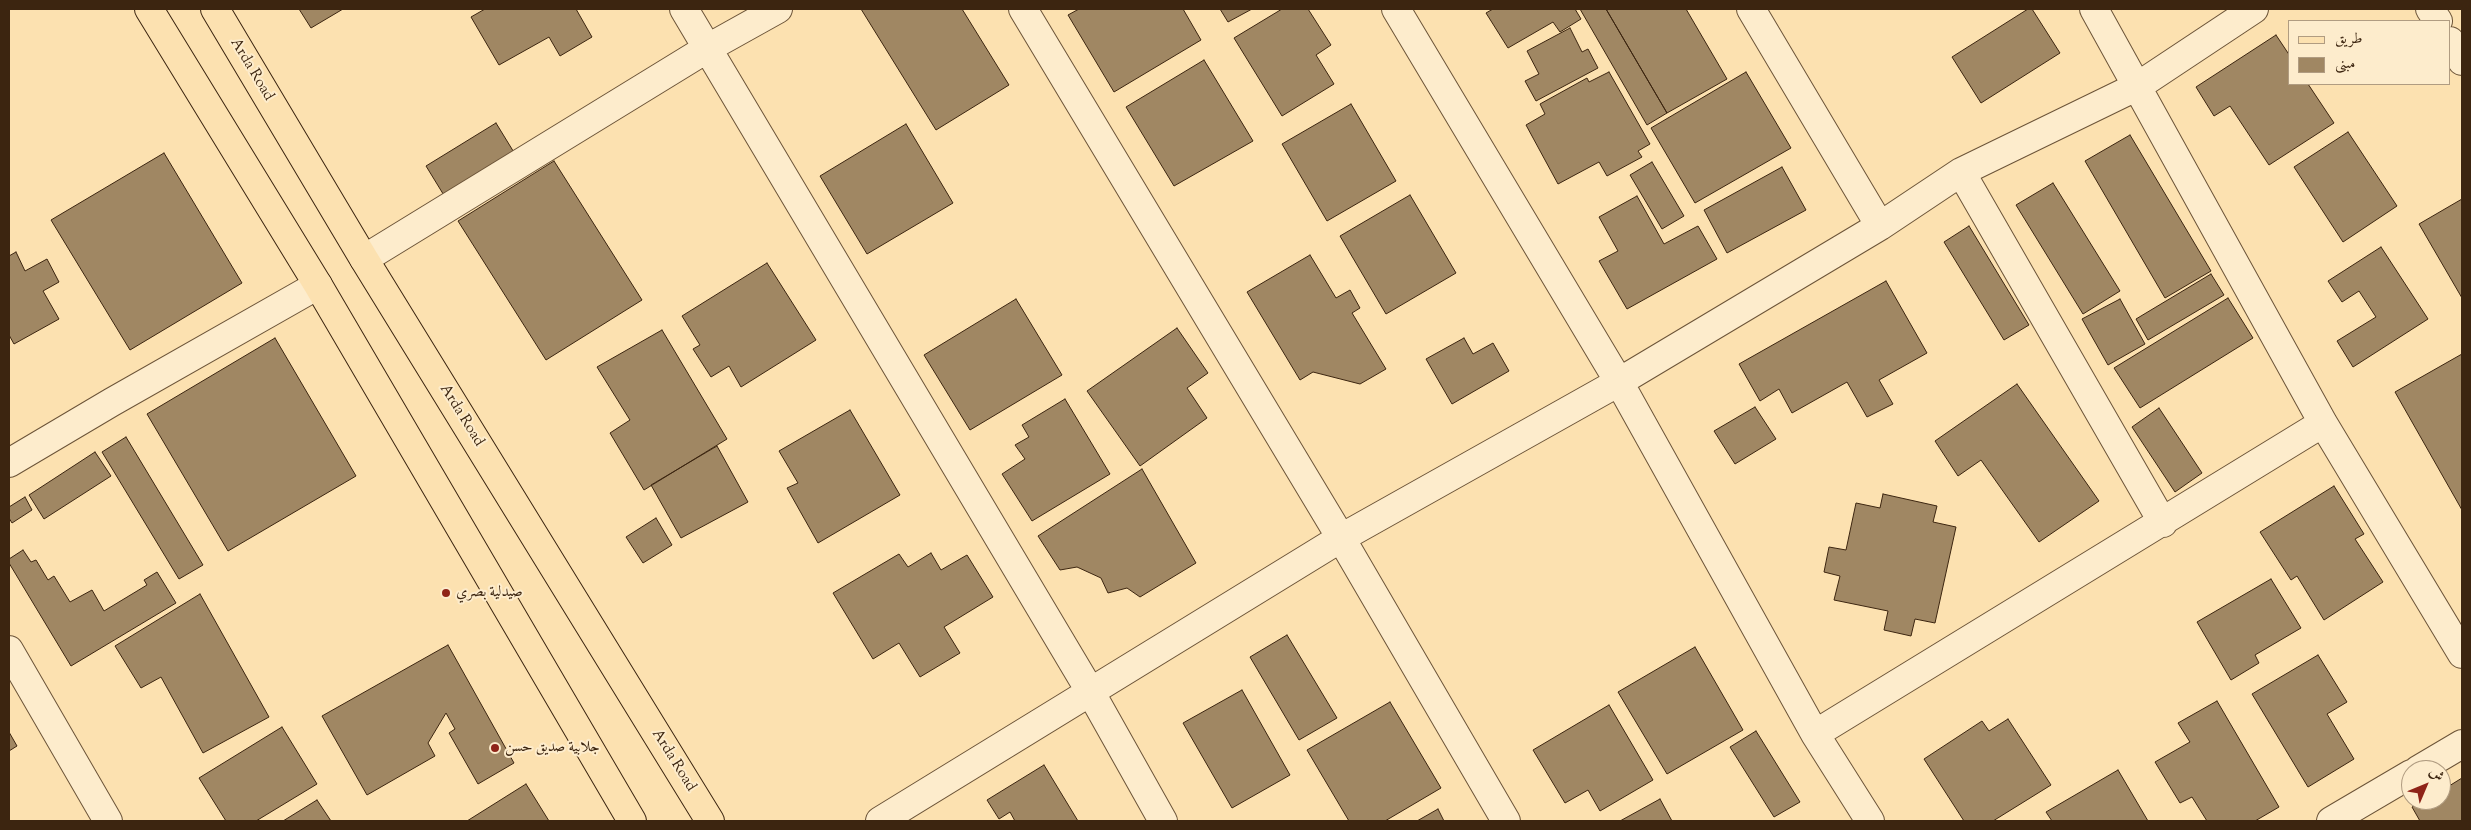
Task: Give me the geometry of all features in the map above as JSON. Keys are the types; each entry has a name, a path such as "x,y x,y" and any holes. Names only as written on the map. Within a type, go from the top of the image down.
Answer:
{"main road":[{"path":"148,9 318,285 632,821"},
{"name":"Arda Road","path":"215,9 364,259 710,821"}],"street":[{"path":"684,9 1090,691 1163,821"},
{"path":"364,259 708,48 778,9"},
{"path":"1023,9 1341,538 1506,821"},
{"path":"1396,9 1619,382 1815,734 1870,821"},
{"path":"1751,9 1880,226"},
{"path":"2094,9 2323,424 2462,654"},
{"path":"880,821 1341,538 1619,382 1880,226 1960,172 2138,86 2254,9"},
{"path":"2430,9 2437,20"},
{"path":"2451,43 2462,61"},
{"path":"1960,172 2163,523"},
{"path":"9,463 318,285"},
{"path":"1815,734 2323,424"},
{"path":"9,650 108,821"},
{"path":"2435,760 2462,744"},
{"path":"2331,821 2401,780"}],"building":[{"path":"299,9 343,9 311,28"},
{"path":"485,9 576,9 592,37 560,56 549,37 499,65 471,17"},
{"path":"861,9 962,9 1009,85 936,130"},
{"path":"1079,9 1183,9 1201,40 1114,92 1068,15"},
{"path":"1220,9 1252,9 1228,22"},
{"path":"1282,9 1308,9 1331,45 1316,55 1334,84 1282,116 1234,38"},
{"path":"1493,9 1575,9 1581,19 1560,32 1553,22 1508,48 1486,13"},
{"path":"1580,9 1606,9 1667,113 1647,125"},
{"path":"1606,9 1686,9 1727,79 1667,113"},
{"path":"2028,9 2032,9 2060,53 1981,103 1952,57"},
{"path":"1570,28 1582,52 1588,49 1598,68 1536,101 1525,81 1539,74 1527,51"},
{"path":"2276,35 2288,53 2288,85 2309,85 2334,123 2269,165 2230,106 2214,116 2196,87"},
{"path":"1204,60 1253,141 1174,186 1126,107"},
{"path":"1609,72 1650,144 1638,151 1642,157 1607,176 1599,162 1558,184 1526,125 1545,114 1540,104 1587,78 1589,82"},
{"path":"1746,72 1791,148 1695,203 1651,128"},
{"path":"1351,104 1396,181 1327,221 1282,144"},
{"path":"496,123 515,154 445,197 426,166"},
{"path":"906,124 953,203 867,254 820,176"},
{"path":"2348,132 2397,206 2343,242 2294,167"},
{"path":"2130,135 2211,271 2165,298 2085,161"},
{"path":"164,153 242,283 130,350 51,220"},
{"path":"554,161 642,300 546,360 458,221"},
{"path":"1652,162 1684,216 1662,229 1630,175"},
{"path":"1782,167 1806,210 1727,253 1704,210"},
{"path":"2053,183 2120,291 2083,314 2016,205"},
{"path":"1410,195 1456,273 1386,314 1340,236"},
{"path":"1637,196 1664,244 1698,226 1717,259 1627,309 1599,261 1618,251 1599,217"},
{"path":"2462,199 2462,298 2419,224"},
{"path":"1969,226 2029,325 2004,340 1944,242"},
{"path":"2381,247 2428,319 2353,367 2337,341 2376,317 2359,291 2342,302 2328,281"},
{"path":"16,252 25,271 47,259 59,282 43,291 59,319 14,344 9,335 9,256"},
{"path":"1310,255 1336,298 1350,290 1360,308 1352,313 1386,369 1360,384 1313,372 1300,380 1247,292"},
{"path":"767,263 816,340 741,387 729,366 711,377 693,349 700,345 682,316"},
{"path":"2211,274 2224,295 2148,340 2136,319"},
{"path":"1886,281 1927,353 1879,380 1893,404 1867,417 1847,382 1792,413 1779,389 1760,401 1739,364"},
{"path":"2228,298 2253,338 2140,408 2114,368"},
{"path":"1016,299 1062,375 970,430 924,355"},
{"path":"2120,299 2145,344 2108,365 2082,319"},
{"path":"1177,328 1208,373 1187,388 1207,418 1140,466 1087,391"},
{"path":"662,330 727,439 644,490 610,433 630,420 597,367"},
{"path":"275,338 356,476 228,551 147,414"},
{"path":"1464,338 1473,354 1493,343 1509,371 1452,404 1426,359"},
{"path":"2462,354 2462,510 2395,392"},
{"path":"2017,384 2099,501 2039,542 1981,460 1958,476 1935,441"},
{"path":"1065,399 1110,474 1032,521 1002,474 1025,459 1015,445 1029,437 1022,425"},
{"path":"1755,407 1776,439 1735,464 1714,431"},
{"path":"2159,408 2202,473 2175,492 2132,427"},
{"path":"850,410 900,495 818,543 787,488 798,483 779,451"},
{"path":"126,437 203,565 179,579 102,452"},
{"path":"717,446 748,502 681,538 651,485"},
{"path":"95,452 111,476 44,519 29,495"},
{"path":"1142,469 1196,563 1140,597 1127,588 1108,593 1101,578 1077,567 1060,570 1038,536"},
{"path":"2334,486 2364,534 2355,539 2383,582 2324,620 2297,576 2291,580 2260,532"},
{"path":"1883,494 1937,506 1933,522 1956,527 1935,623 1915,619 1911,636 1884,630 1888,611 1834,600 1840,576 1824,572 1829,547 1846,550 1856,503 1880,508"},
{"path":"25,497 32,510 12,523 9,518 9,507"},
{"path":"656,518 672,545 643,563 626,537"},
{"path":"23,550 31,562 36,560 48,580 54,576 70,602 92,590 104,611 147,585 144,580 157,572 176,603 71,666 9,563 9,559"},
{"path":"931,553 941,570 967,555 993,597 944,627 960,653 920,677 899,643 873,659 833,593 899,554 908,567"},
{"path":"2271,579 2301,628 2255,655 2259,663 2231,680 2197,622"},
{"path":"200,594 269,717 203,753 161,677 141,688 115,646"},
{"path":"1287,635 1337,718 1299,740 1250,657"},
{"path":"448,645 514,763 478,784 449,733 455,729 446,713 428,743 435,756 367,795 322,716"},
{"path":"1695,647 1743,730 1667,774 1618,692"},
{"path":"2318,655 2347,702 2327,714 2354,759 2308,787 2252,694"},
{"path":"1242,690 1290,775 1232,808 1183,723"},
{"path":"2217,701 2279,807 2255,821 2207,821 2192,797 2180,803 2155,762 2190,742 2178,723"},
{"path":"1390,702 1441,788 1385,821 1349,821 1307,750"},
{"path":"1609,705 1653,780 1600,811 1588,790 1565,803 1533,750"},
{"path":"2008,719 2051,785 1993,821 1964,821 1924,759 1982,721 1989,731"},
{"path":"282,727 317,784 256,821 226,821 199,778"},
{"path":"1756,731 1800,802 1774,817 1730,747"},
{"path":"9,732 17,746 9,751"},
{"path":"1044,765 1078,821 1015,821 1010,812 999,819 987,800"},
{"path":"2118,770 2148,821 2052,821 2046,812"},
{"path":"2462,778 2462,821 2420,821 2414,810 2451,810 2451,785"},
{"path":"526,784 549,821 467,821"},
{"path":"1660,799 1672,821 1620,821"},
{"path":"317,800 331,821 283,821"},
{"path":"1438,809 1444,821 1417,821"}],"place":[{"name":"صيدلية بصري","path":"446,593"},
{"name":"جلابية صديق حسن","path":"495,748"}]}
